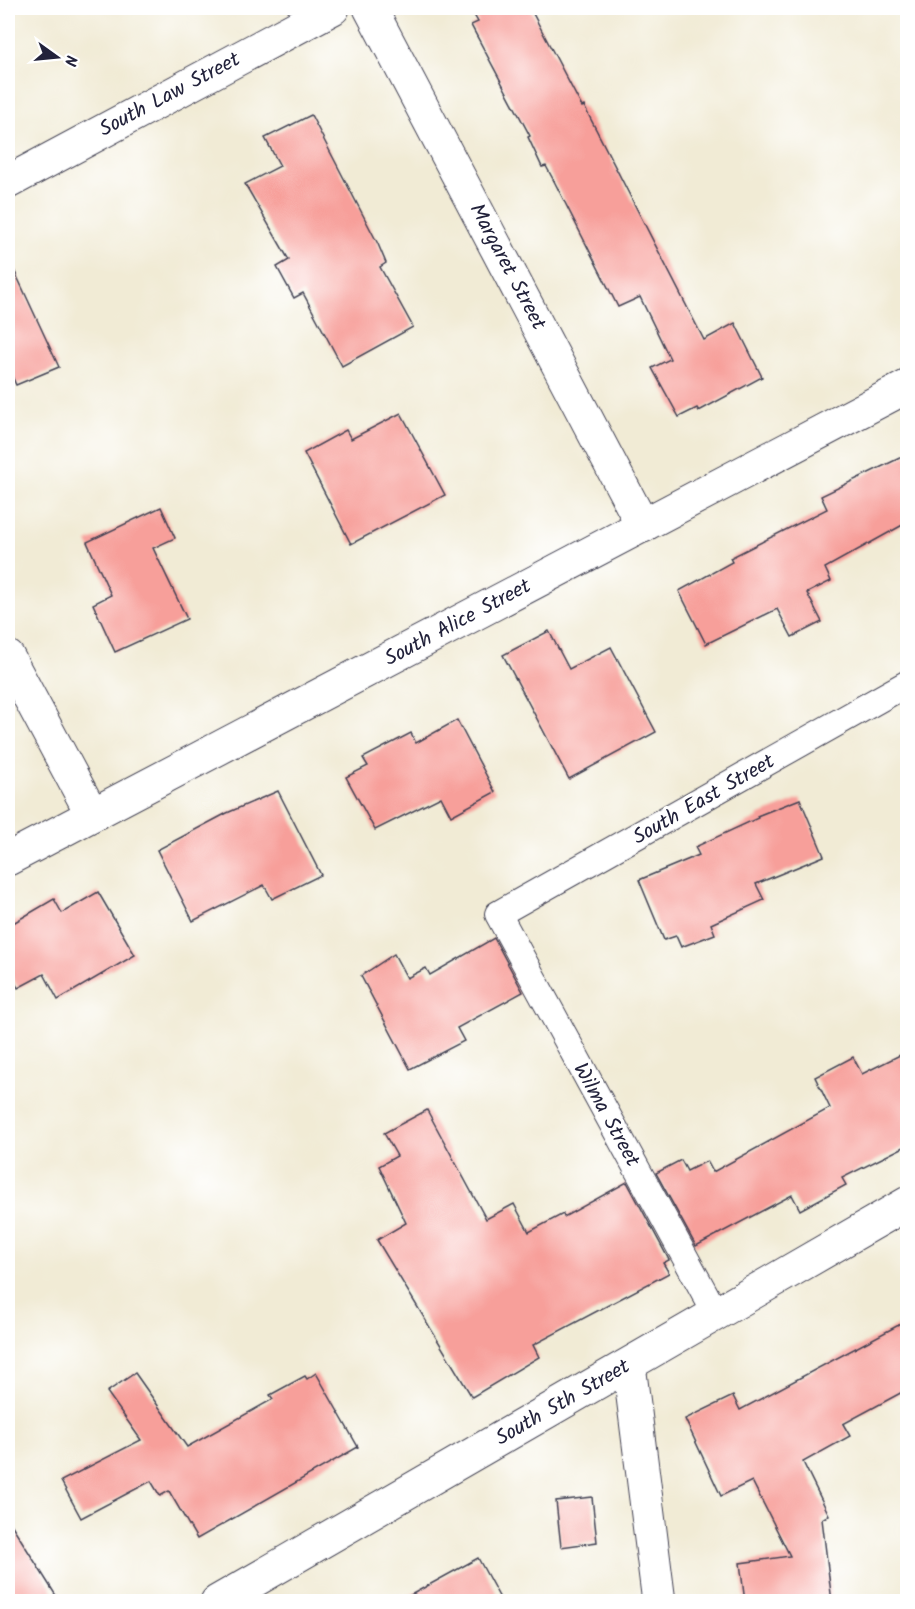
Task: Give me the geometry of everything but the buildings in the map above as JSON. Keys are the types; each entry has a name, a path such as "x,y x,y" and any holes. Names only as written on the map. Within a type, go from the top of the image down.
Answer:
{"street":[{"name":"South Law Street","path":"8,182 333,8"},
{"name":"Margaret Street","path":"370,8 643,526"},
{"name":"South Alice Street","path":"8,859 908,386"},
{"path":"8,657 92,814"},
{"name":"South 5th Street","path":"217,1602 908,1203"},
{"path":"629,1365 659,1602"}],"lane":[{"name":"South East Street","path":"498,914 908,683"},
{"name":"Wilma Street","path":"498,914 717,1314"}]}
